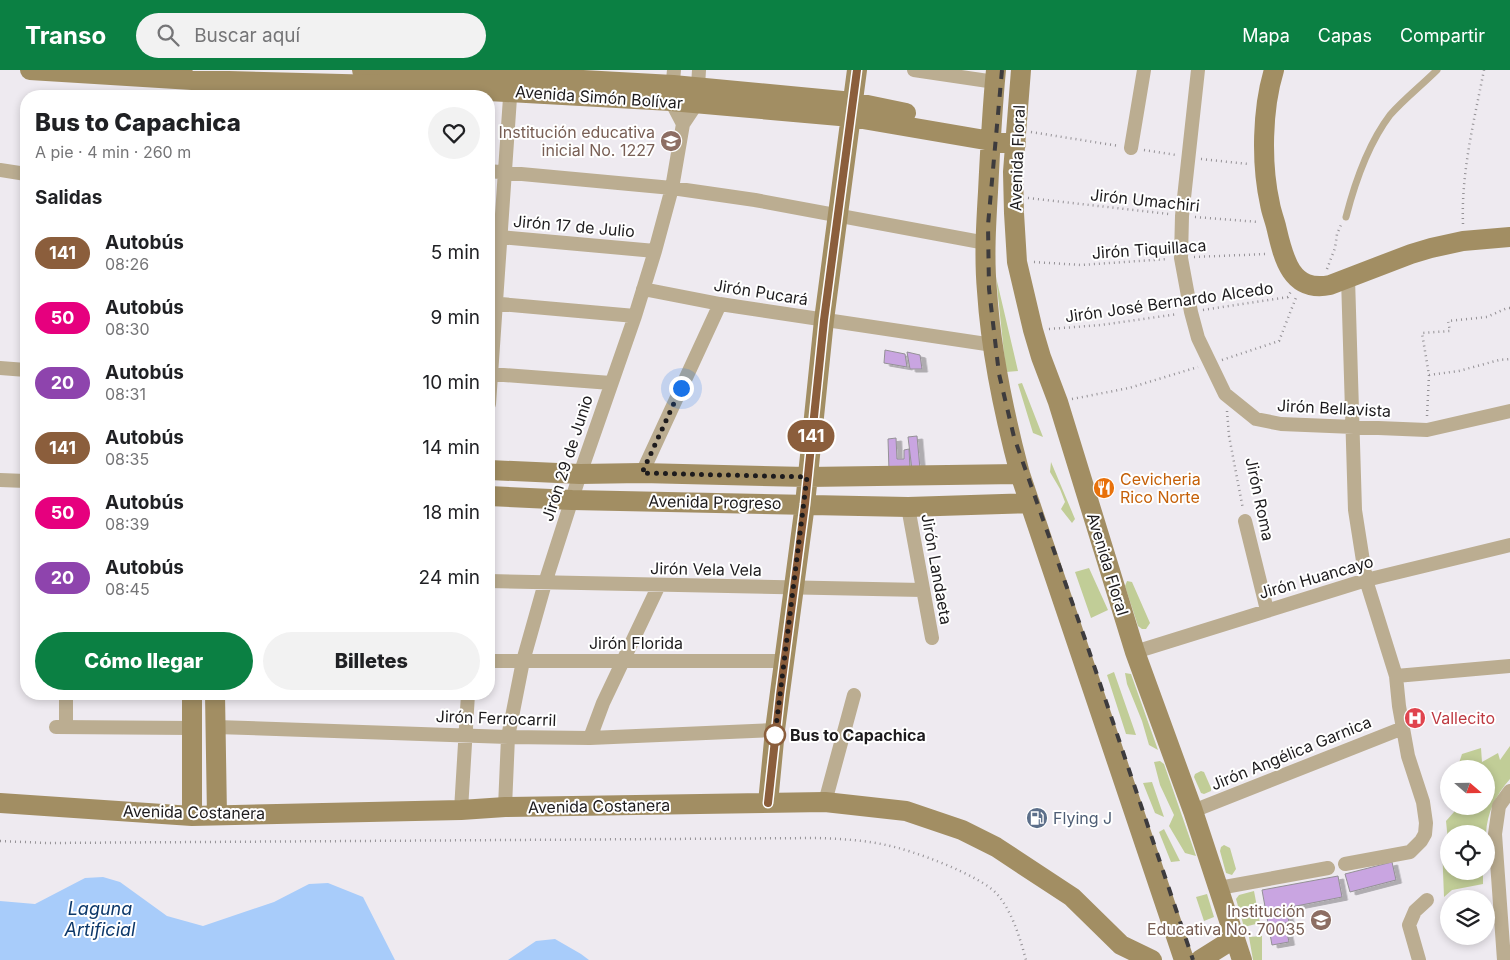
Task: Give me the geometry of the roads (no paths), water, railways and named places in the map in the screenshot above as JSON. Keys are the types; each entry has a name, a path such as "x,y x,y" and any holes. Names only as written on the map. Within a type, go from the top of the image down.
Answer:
{"street":[{"name":"Avenida Simón Bolívar","path":"30,70 192,82 381,84 511,79 673,85 852,110 913,115 991,135 1016,137"},
{"name":"Avenida Simón Bolívar","path":"362,70 381,84"},
{"path":"768,803 775,730 805,504 824,320 857,70"},
{"path":"914,70 995,76"},
{"name":"Avenida Floral","path":"1021,70 1013,172 1013,196 1017,262 1033,330 1058,402 1135,652 1193,811 1242,960"},
{"path":"1131,148 1144,70"},
{"name":"Jirón Bellavista","path":"1198,70 1182,216 1182,258 1191,312 1198,338 1225,394 1256,419 1281,424 1427,430 1510,411"},
{"path":"1274,70 1268,98 1264,166 1270,204 1282,253 1297,278 1302,282 1316,286 1330,285 1384,266 1411,254 1463,241 1510,237"},
{"name":"Avenida Floral","path":"995,76 986,243 986,290 1006,420 1020,474 1184,960"},
{"path":"495,230 505,172 511,79"},
{"path":"673,85 683,124"},
{"name":"Jirón 29 de Junio","path":"506,807 508,737 523,661 545,583 580,474 635,316 655,251 672,188 683,124 698,87"},
{"path":"0,170 20,173"},
{"path":"495,171 672,188 755,200 986,243"},
{"name":"Jirón 17 de Julio","path":"495,236 655,251"},
{"path":"1345,864 1410,852 1425,834 1426,823 1423,802 1408,756 1396,676 1366,580 1355,510 1348,278"},
{"name":"Jirón Pucará","path":"643,289 720,304 993,345"},
{"path":"495,304 635,316"},
{"path":"642,473 720,304"},
{"path":"0,368 20,370"},
{"path":"495,374 611,383"},
{"name":"Avenida Progreso","path":"495,470 580,474 642,473 807,477 1020,474"},
{"path":"0,480 20,481"},
{"name":"Avenida Progreso","path":"495,496 572,500 908,507 1030,503"},
{"name":"Jirón Landaeta","path":"908,507 932,638"},
{"name":"Jirón Roma","path":"1245,521 1268,610"},
{"name":"Jirón Huancayo","path":"1135,652 1366,580 1510,545"},
{"name":"Jirón Vela Vela","path":"495,581 922,590"},
{"path":"590,738 603,704 659,585"},
{"name":"Jirón Florida","path":"495,661 784,661"},
{"path":"1396,676 1510,666"},
{"path":"825,802 854,695"},
{"path":"65,700 61,727 192,728"},
{"path":"192,700 192,816"},
{"path":"215,700 217,816"},
{"path":"461,810 468,700"},
{"name":"Jirón Ferrocarril","path":"216,726 508,737 590,738 775,730"},
{"name":"Jirón Angélica Garnica","path":"1193,811 1403,728"},
{"path":"1504,960 1504,896 1495,834 1499,806 1510,791"},
{"name":"Avenida Costanera","path":"0,803 192,816 461,810 506,807 825,802 906,811 962,830 996,847 1072,897 1121,945 1152,960"},
{"path":"1218,888 1328,868"},
{"path":"1419,960 1409,925 1416,911 1427,900"},
{"path":"1200,960 1235,938"}],"lane":[{"path":"1346,217 1351,194 1382,128 1399,106 1437,70"}],"water":[{"name":"Laguna Artificial","path":"103,877 120,882 167,916 203,926 274,902 309,884 328,883 363,897 395,960 0,960 0,901 35,904 85,878"},
{"path":"555,939 589,960 508,960 536,941"}],"railway":[{"path":"1002,70 988,225 989,289 999,374 1014,437 1085,639 1193,960"}],"place":[{"name":"Institución educativa inicial No. 1227","path":"671,141"},
{"name":"Cevicheria Rico Norte","path":"1104,488"},
{"name":"Vallecito","path":"1415,718"},
{"name":"Bus to Capachica","path":"775,735"},
{"name":"Flying J","path":"1037,818"},
{"name":"Institución Educativa No. 70035","path":"1321,920"}]}
